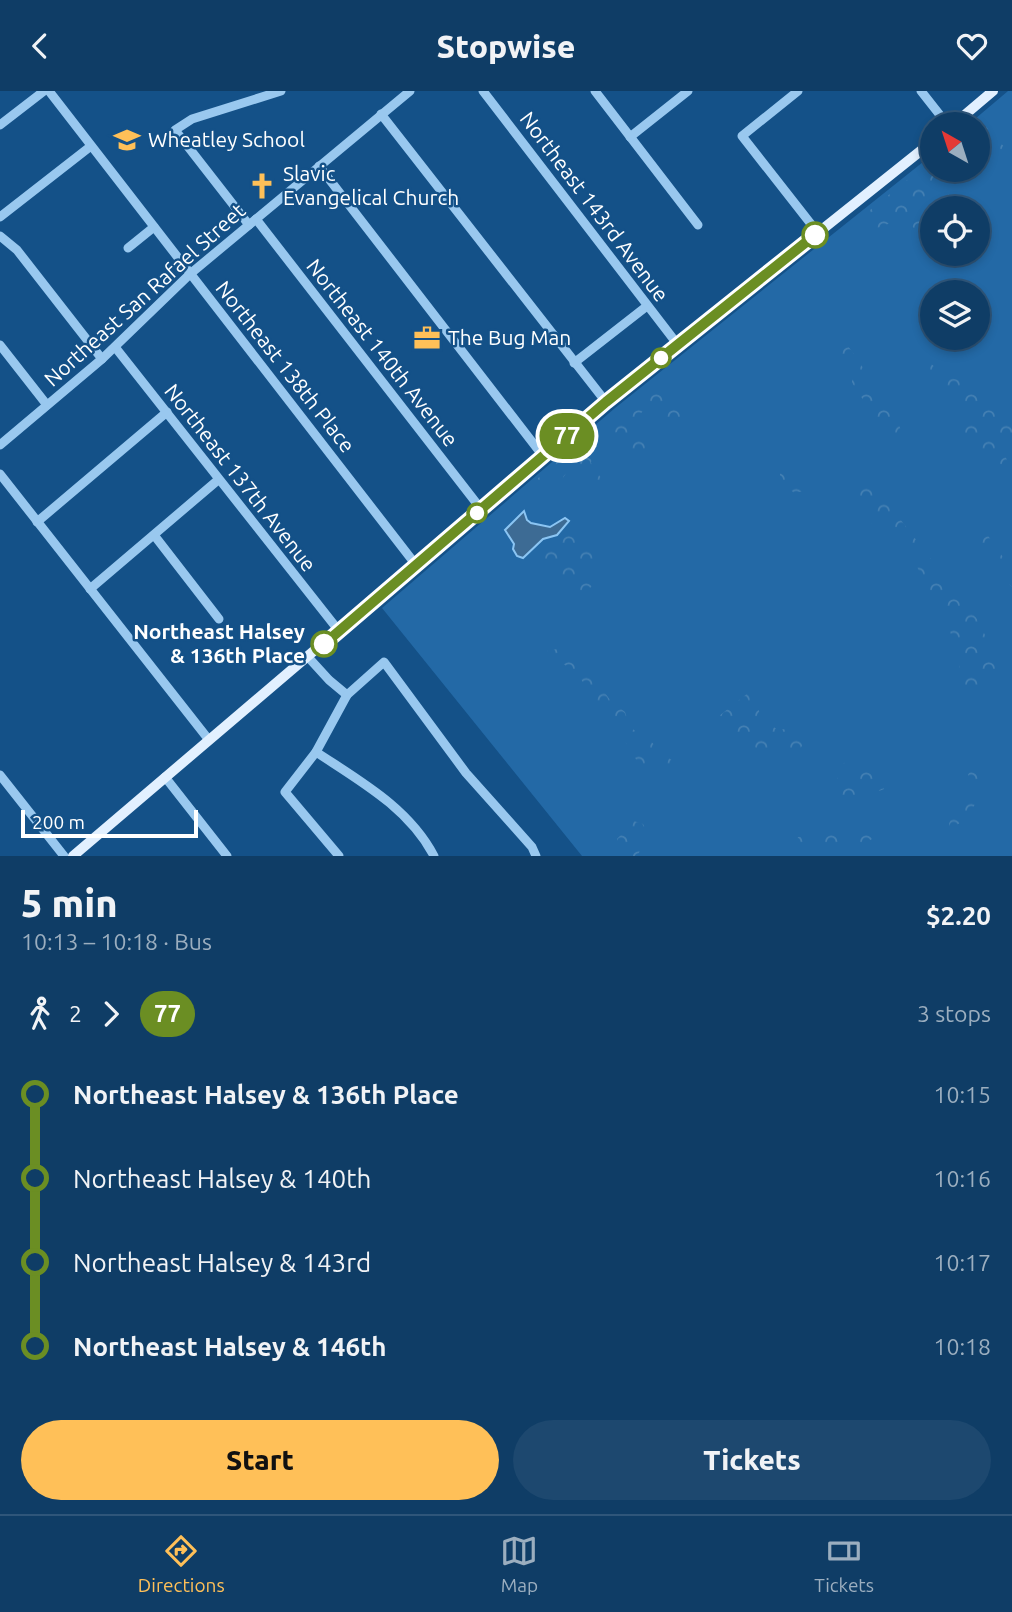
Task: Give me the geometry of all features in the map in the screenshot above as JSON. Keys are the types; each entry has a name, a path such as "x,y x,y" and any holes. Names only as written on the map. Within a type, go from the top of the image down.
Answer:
{"main road":[{"path":"968,112 993,91"},
{"path":"73,856 606,402 920,151"}],"street":[{"path":"0,125 46,91"},
{"name":"Northeast 138th Place","path":"46,91 416,565"},
{"name":"Northeast 140th Avenue","path":"281,91 192,119 175,130 252,222 481,509"},
{"name":"Northeast San Rafael Street","path":"0,445 102,359 190,274 410,91"},
{"name":"Northeast 143rd Avenue","path":"484,91 678,345"},
{"path":"595,91 698,225"},
{"path":"630,137 688,91"},
{"path":"799,91 742,136 818,233"},
{"path":"920,91 937,112"},
{"path":"381,114 606,402"},
{"path":"0,217 91,146"},
{"path":"319,166 543,456"},
{"path":"128,247 154,227"},
{"path":"0,236 17,250 102,359"},
{"path":"574,363 647,306"},
{"path":"0,345 47,405"},
{"name":"Northeast 137th Avenue","path":"115,347 339,632"},
{"path":"37,522 167,412"},
{"path":"0,474 208,740"},
{"path":"90,589 218,480"},
{"path":"154,535 219,619"},
{"path":"308,657 328,680 347,695"},
{"path":"339,856 285,792 316,752 324,730 347,695 384,662 472,781 536,855"},
{"path":"316,752 393,805 420,834 433,856"},
{"path":"0,775 64,856"},
{"path":"165,777 227,856"}],"green space":[{"path":"1008,91 1012,91 1012,856 582,856 382,608 615,408 920,164 920,182 990,182 990,112 983,112"},
{"path":"990,131 1007,150 1010,158 1007,164 990,158"},
{"path":"920,170 920,182 944,182 944,190 951,196 920,196 920,234 903,218 877,228 865,225 859,219"},
{"path":"839,338 844,340 898,419 901,432 889,434 879,424 852,383 852,373 832,348 832,344"},
{"path":"920,357 946,377 959,380 974,392 1012,413 1012,441 1004,448 1003,453 1012,468 1012,484 997,477 985,456 977,453 967,443 963,435 965,413 942,391 925,381 913,365 914,360"},
{"path":"659,379 683,421 681,436 672,433 660,414 644,410 638,420 650,445 651,450 646,455 641,458 634,455 624,436 618,432 605,435 593,446 591,463 605,484 602,489 591,486 585,470 576,465 570,468 562,479 543,484 538,482 537,479"},
{"path":"786,466 797,470 803,476 807,487 804,491 794,493 780,479 780,469"},
{"path":"863,485 877,489 977,619 992,649 1004,659 1007,669 1002,674 985,680 973,694 966,691 950,631 911,554 894,538 881,535 870,521 857,493"},
{"path":"571,524 578,524 592,553 596,573 588,590 577,597 541,567 539,561"},
{"path":"976,530 984,530 1012,570 1012,587 971,541 970,536"},
{"path":"562,648 569,656 581,661 610,700 625,712 630,728 647,736 659,751 673,761 674,768 668,772 653,772 640,766 579,676 547,651"},
{"path":"748,693 756,697 761,720 777,729 802,730 803,742 799,750 792,754 771,754 751,745 745,738 724,733 719,716"},
{"path":"846,762 880,778 885,784 884,789 822,799 821,795 837,780 838,767"},
{"path":"972,767 985,771 988,775 986,781 968,814 962,821 950,827 952,815 946,804 947,800 969,792 968,775"},
{"path":"634,821 643,824 649,836 637,856 626,856 619,849 617,839"},
{"path":"868,830 873,832 872,839 860,846 840,845 808,850 796,842 798,837"}],"shaded area":[{"path":"524,511 531,523 550,527 565,518 569,521 557,535 543,539 523,558 517,556 513,549 514,544 505,530"}],"bus line":[{"name":"77","path":"324,644 606,402 815,235"}],"place":[{"name":"Wheatley School","path":"127,140"},
{"name":"Slavic Evangelical Church","path":"262,186"},
{"name":"The Bug Man","path":"427,338"},
{"name":"Northeast Halsey & 136th Place","path":"324,644"}]}
